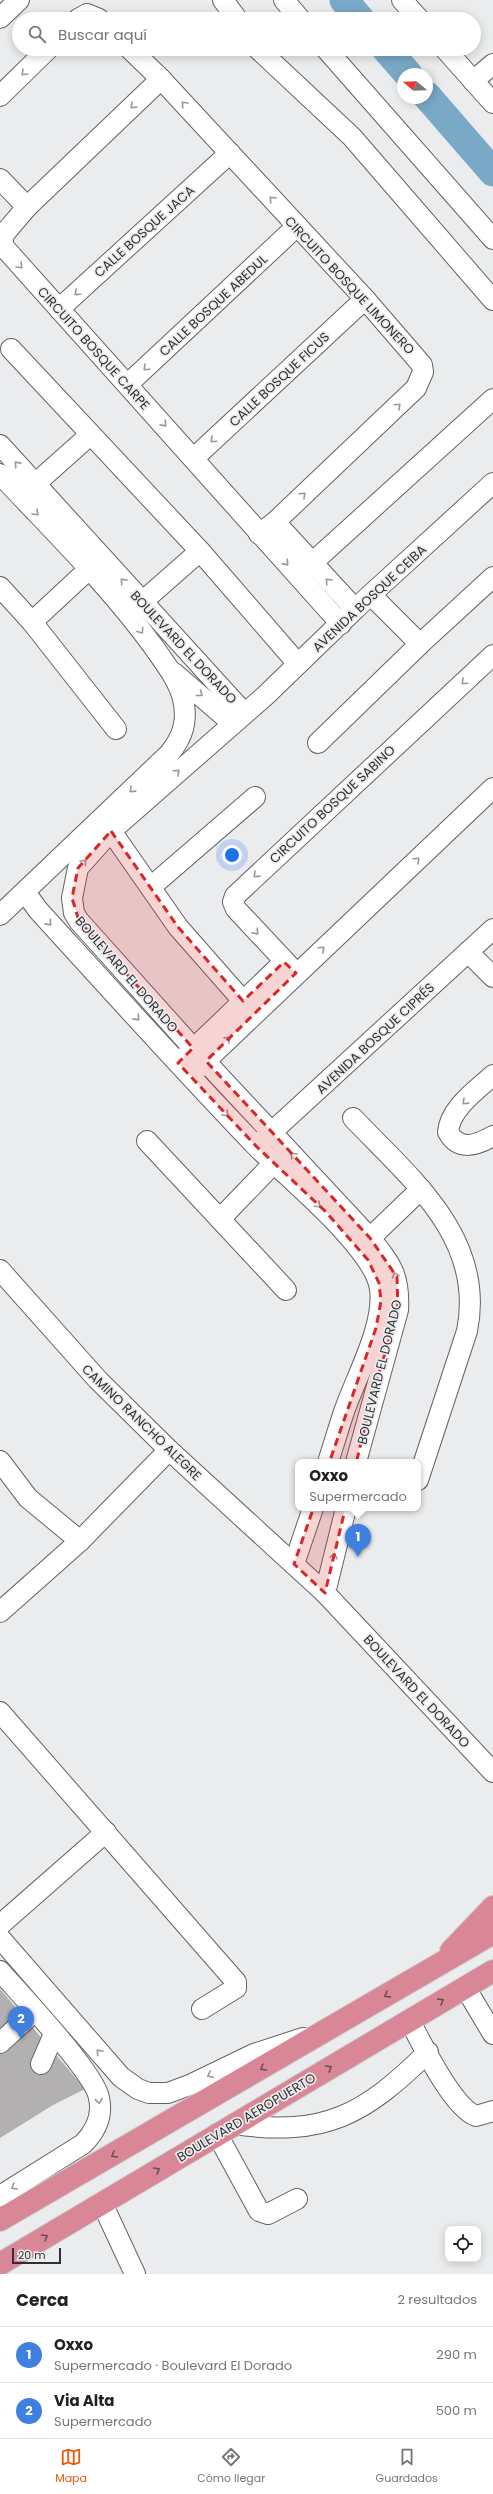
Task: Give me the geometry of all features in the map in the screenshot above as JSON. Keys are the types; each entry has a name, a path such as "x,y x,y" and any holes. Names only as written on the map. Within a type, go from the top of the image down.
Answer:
{"highway":[{"path":"441,1963 459,1940 493,1907"},
{"path":"0,2220 493,1933"},
{"name":"BOULEVARD AEROPUERTO","path":"0,2264 493,1971"}],"street":[{"path":"0,18 19,0"},
{"path":"223,0 231,12"},
{"path":"284,0 294,12"},
{"path":"402,0 412,12"},
{"path":"0,96 41,56"},
{"name":"CIRCUITO BOSQUE LIMONERO","path":"137,56 161,79 365,299 418,358 423,372 421,380 416,388 275,522 259,534"},
{"path":"265,56 352,137 493,300"},
{"path":"332,56 493,239"},
{"path":"451,56 493,103"},
{"path":"473,80 493,64"},
{"name":"CIRCUITO BOSQUE CARPE","path":"161,79 27,207 4,234 2,245 194,458 259,534 348,616"},
{"name":"CALLE BOSQUE JACA","path":"59,309 230,153"},
{"path":"0,180 27,207"},
{"name":"CALLE BOSQUE ABEDUL","path":"128,384 297,226"},
{"name":"CALLE BOSQUE FICUS","path":"194,458 365,299"},
{"path":"11,349 200,551 298,664"},
{"path":"312,563 493,398"},
{"path":"35,484 90,435"},
{"name":"BOULEVARD EL DORADO","path":"0,445 142,602 238,718 111,831 78,868 72,898 74,913 199,1054 370,1238 391,1264 397,1277 399,1293 398,1310 357,1459"},
{"name":"BOULEVARD EL DORADO","path":"0,474 134,621 169,670 184,704 185,728 179,742 152,771 0,915"},
{"name":"AVENIDA BOSQUE CEIBA","path":"238,718 493,483"},
{"path":"275,522 312,563 348,616"},
{"path":"142,602 200,551"},
{"path":"32,622 88,570"},
{"path":"318,743 420,644 493,577"},
{"path":"0,588 32,622 116,729"},
{"path":"371,595 420,644"},
{"name":"CIRCUITO BOSQUE SABINO","path":"290,968 236,909 233,902 235,896 493,655"},
{"path":"169,670 238,718"},
{"path":"199,1054 290,968 493,788"},
{"path":"152,886 255,797"},
{"path":"111,831 152,886 178,927 243,1001"},
{"name":"BOULEVARD EL DORADO","path":"25,892 38,910 184,1070 257,1147 336,1224 368,1260 379,1283 381,1301 376,1328 345,1410 329,1459"},
{"name":"AVENIDA BOSQUE CIPRÉS","path":"257,1147 468,952 490,938"},
{"path":"468,952 493,977"},
{"path":"184,1070 243,1001 290,968"},
{"path":"493,1074 457,1109 450,1121 448,1132 458,1142 472,1146 478,1145 493,1136"},
{"path":"353,1118 421,1189 455,1236 468,1278 470,1299 467,1331 421,1471"},
{"path":"147,1141 286,1290"},
{"path":"220,1219 274,1163"},
{"path":"370,1238 421,1189"},
{"name":"CAMINO RANCHO ALEGRE","path":"0,1270 98,1380 169,1450 294,1564"},
{"path":"345,1410 368,1417"},
{"path":"0,1612 80,1541 169,1450"},
{"path":"0,1461 28,1498 80,1541"},
{"path":"294,1564 312,1511"},
{"path":"325,1593 344,1514 328,1511"},
{"name":"BOULEVARD EL DORADO","path":"294,1564 325,1593 493,1772"},
{"path":"2,1718 106,1832 236,1982 236,1988 202,2009"},
{"path":"0,1925 106,1832"},
{"path":"0,1938 121,2077 138,2089 149,2093 163,2093 180,2089 254,2054 324,2031"},
{"path":"0,2196 83,2144 93,2135 101,2109 99,2096 87,2073 5,1976 26,1967"},
{"path":"465,1987 493,2034"},
{"path":"0,2043 35,2011"},
{"path":"409,2020 464,2109 476,2116 493,2112"},
{"path":"41,2064 54,2034"},
{"path":"298,2200 268,2214 259,2211 226,2129 295,2127 322,2123 342,2116 380,2096 428,2052"},
{"path":"102,2203 135,2274"}],"highlighted area":[{"path":"111,831 178,927 243,1001 284,962 296,973 206,1061 370,1238 397,1277 398,1310 372,1397 325,1593 294,1564 376,1328 381,1301 379,1283 368,1260 326,1212 257,1147 178,1063 193,1048 79,921 72,898 78,868"}],"building":[{"path":"0,1989 85,2089 53,2105 0,2138"}],"waterway":[{"path":"344,0 354,12"},
{"path":"392,56 403,68"},
{"path":"433,103 493,172"}],"place":[{"name":"Oxxo","path":"358,1557"},
{"name":"Via Alta","path":"21,2039"}]}
